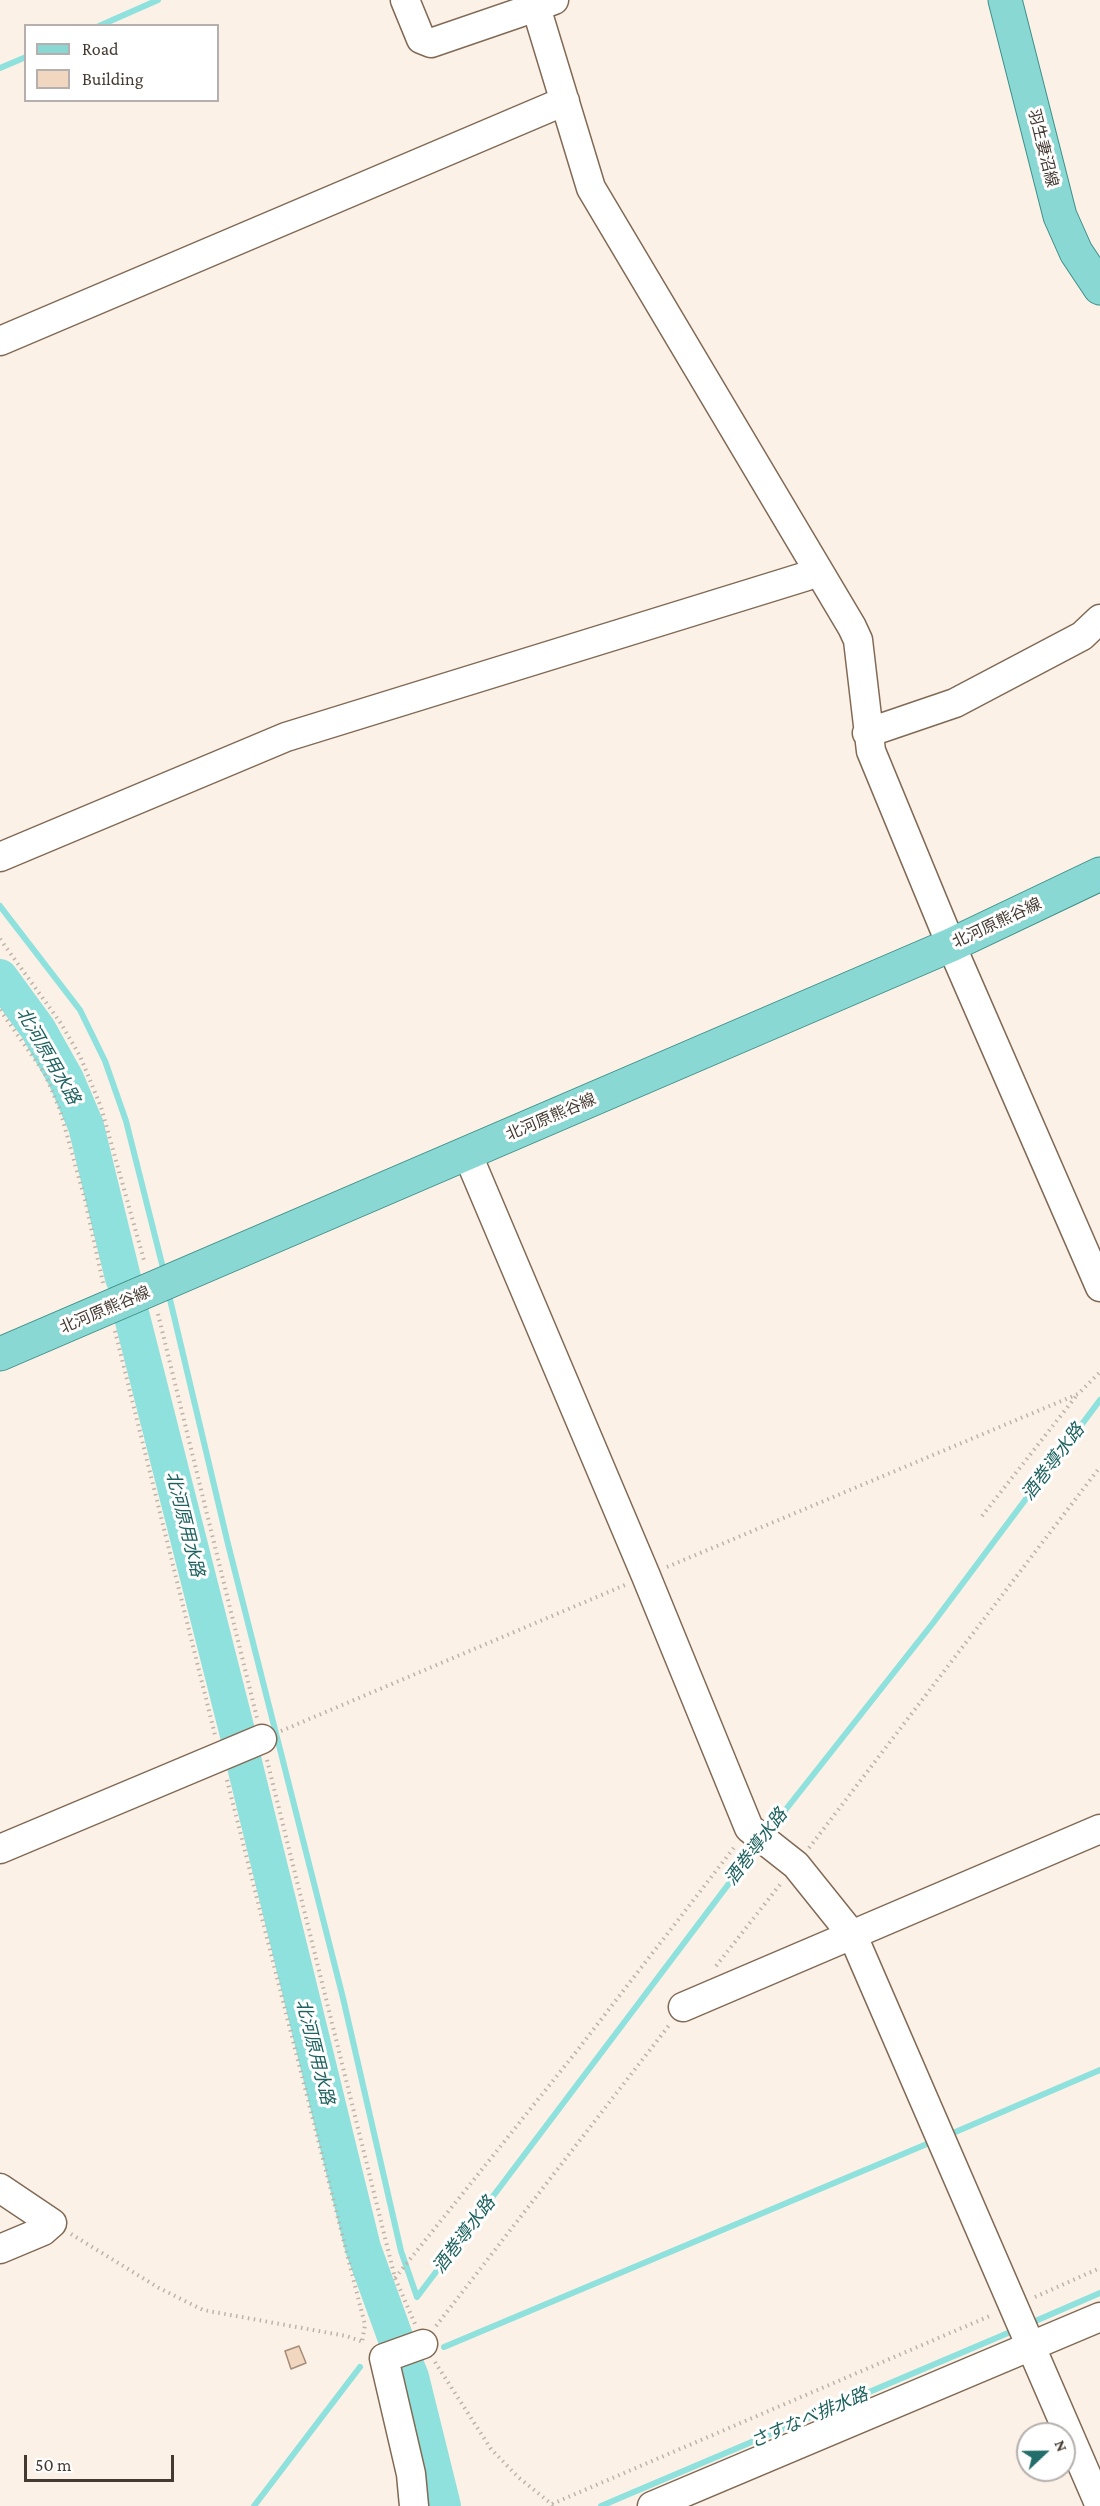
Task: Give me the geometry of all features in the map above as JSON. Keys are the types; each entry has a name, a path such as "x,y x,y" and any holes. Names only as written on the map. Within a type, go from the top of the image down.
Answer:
{"main road":[{"name":"羽生妻沼線","path":"1005,0 1060,216 1076,252 1100,288"},
{"name":"北河原熊谷線","path":"0,1354 951,945 1100,874"}],"street":[{"path":"405,0 422,39 431,43 545,3 565,100 591,188 858,640 867,733 871,751 951,945 1100,1287"},
{"path":"0,341 565,100"},
{"path":"0,857 286,737 819,571"},
{"path":"867,733 955,703 1082,636 1100,619"},
{"path":"467,1153 646,1576 749,1828 787,1858 853,1936 1100,2506"},
{"path":"0,1849 262,1739"},
{"path":"683,2007 1100,1830"},
{"path":"0,2188 52,2223 43,2231 0,2249"},
{"path":"652,2506 1100,2317"},
{"path":"414,2506 411,2474 373,2350 423,2344"}],"path":[{"path":"0,939 60,1022 80,1056 101,1107 152,1290 394,2278 423,2344 491,2449 518,2477 553,2505 1015,2309 1100,2268"},
{"path":"0,1010 45,1074 60,1110 85,1200 109,1308 221,1756 373,2350"},
{"path":"982,1516 1078,1394 1100,1372"},
{"path":"262,1739 1078,1394"},
{"path":"711,1972 787,1858 1100,1467"},
{"path":"394,2278 569,2061 749,1828"},
{"path":"423,2344 683,2007"},
{"path":"52,2223 159,2288 203,2310 345,2336 373,2350"}],"building":[{"path":"299,2346 306,2363 291,2369 285,2351"}],"waterway":[{"path":"104,24 158,0"},
{"path":"0,68 24,58"},
{"path":"0,906 80,1010 105,1061 126,1121 164,1272"},
{"name":"北河原用水路","path":"0,977 38,1029 66,1079 86,1126 123,1278"},
{"path":"168,1291 228,1544 343,1998 401,2251 417,2297"},
{"name":"北河原用水路","path":"131,1313 238,1735"},
{"name":"酒巻導水路","path":"768,1832 933,1623 1100,1400"},
{"name":"北河原用水路","path":"243,1758 363,2248 397,2342"},
{"name":"酒巻導水路","path":"417,2297 758,1845"},
{"path":"946,2136 1100,2070"},
{"path":"444,2347 934,2141"},
{"name":"さすなべ排水路","path":"1033,2322 1100,2293"},
{"name":"さすなべ排水路","path":"601,2506 1015,2330"},
{"name":"北河原用水路","path":"404,2360 411,2377 443,2506"},
{"name":"酒巻導水路","path":"254,2506 360,2367"}]}
